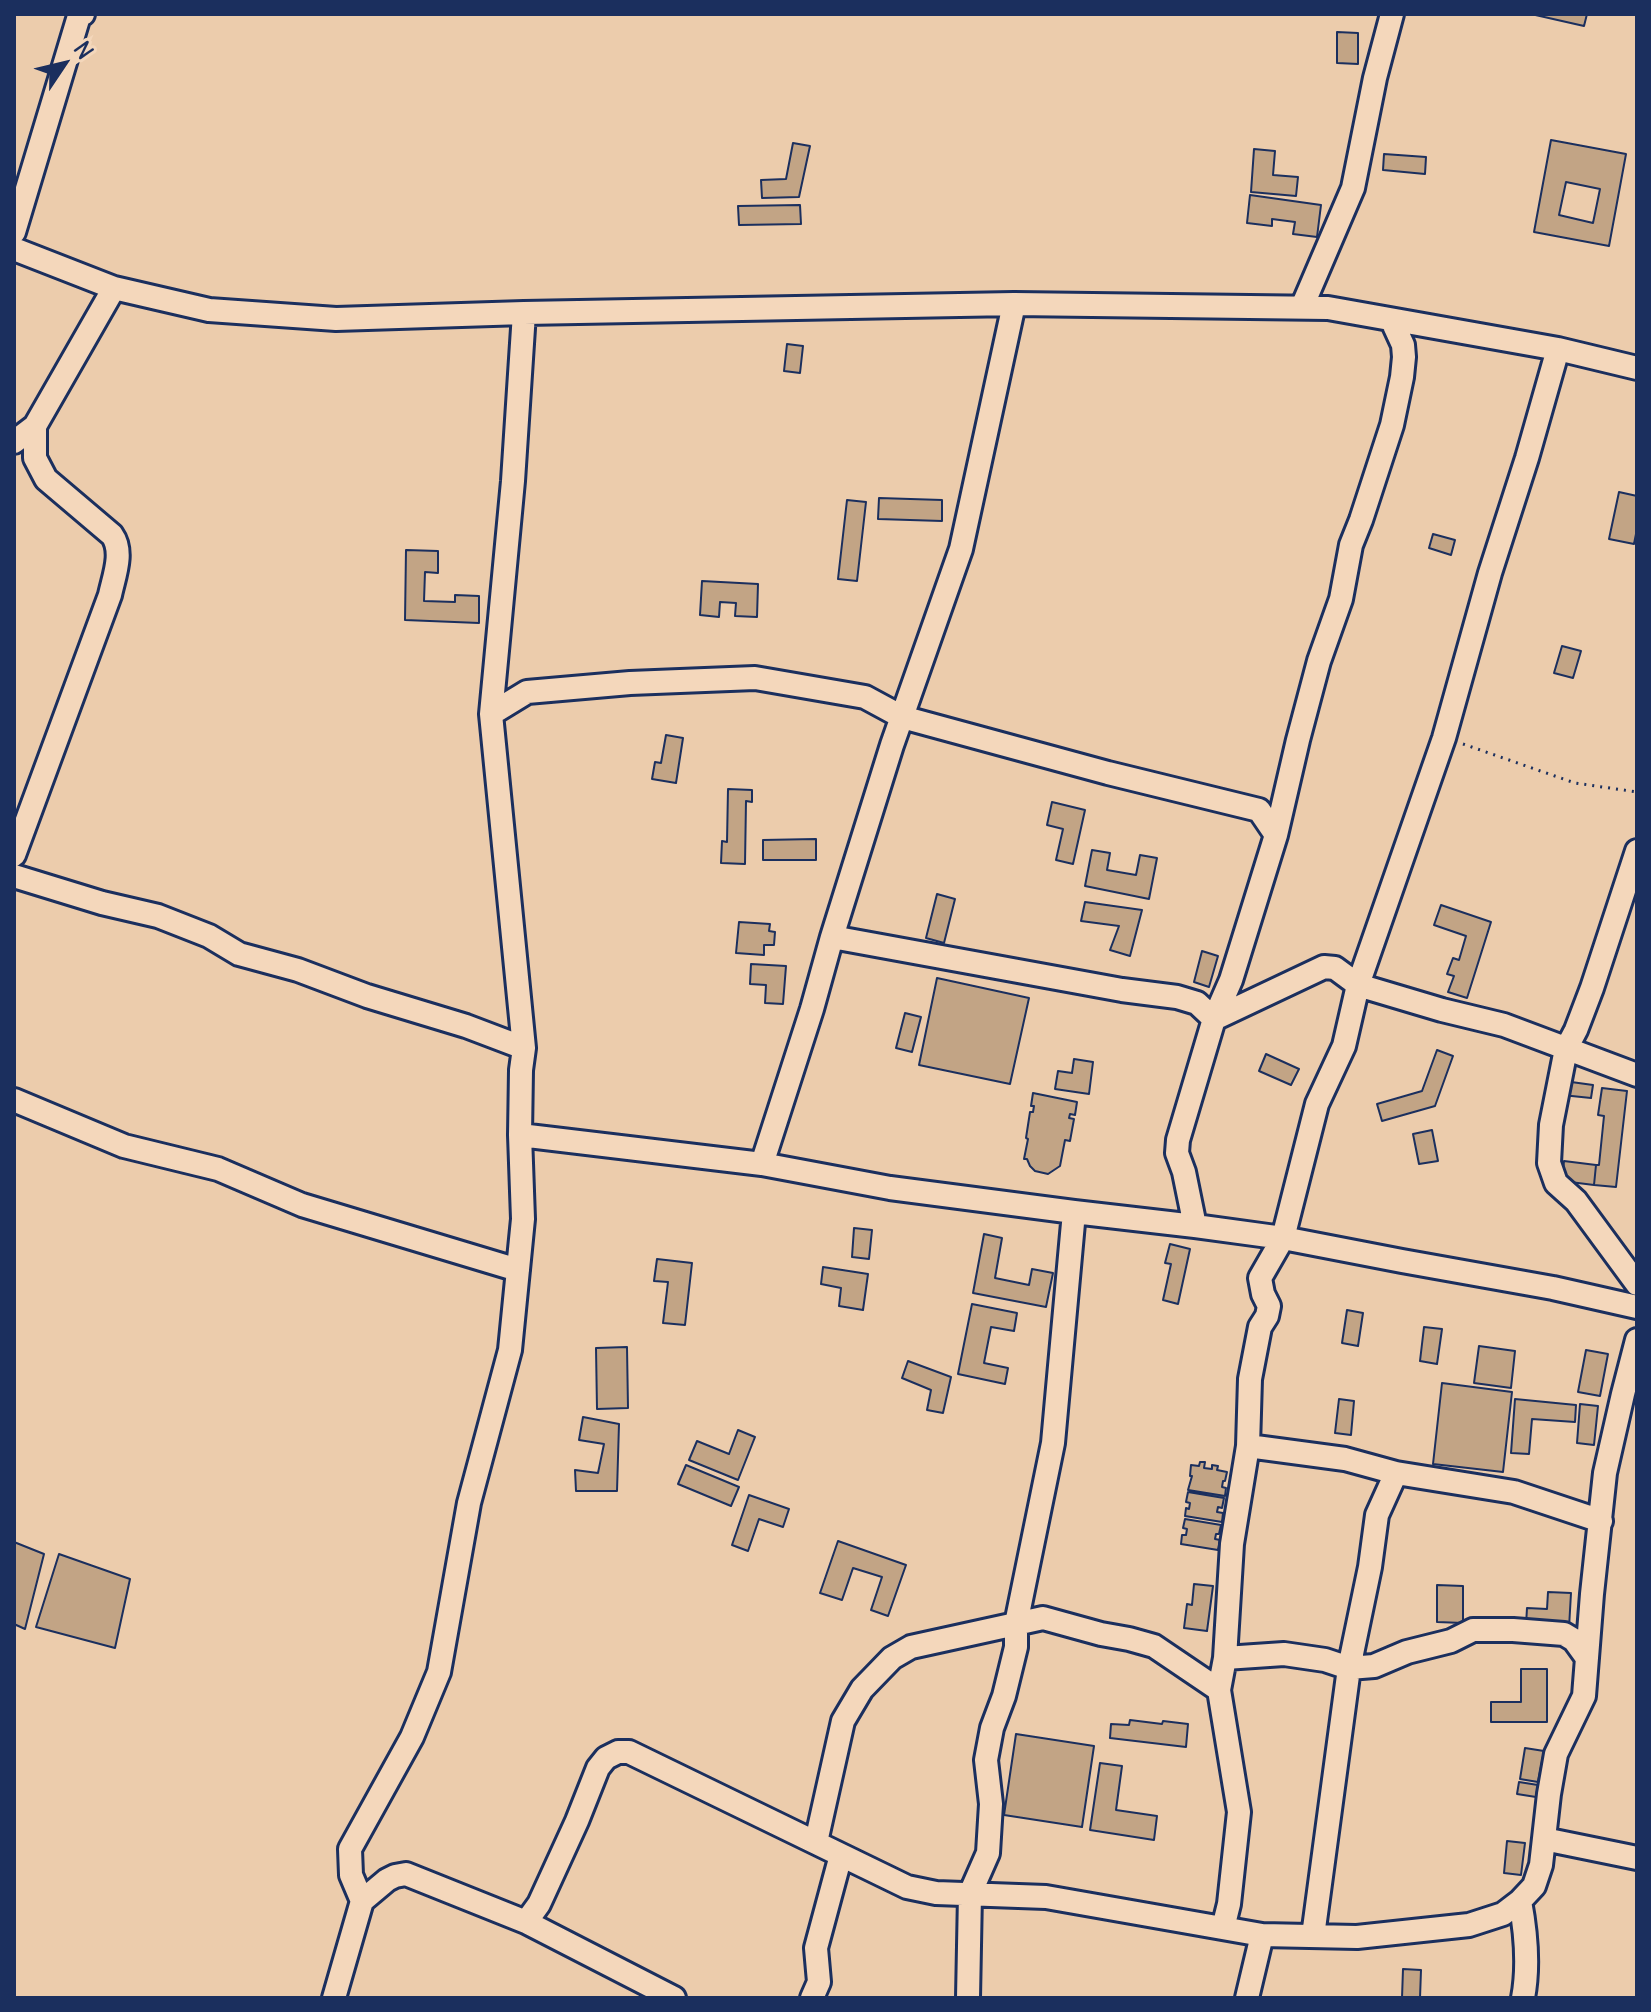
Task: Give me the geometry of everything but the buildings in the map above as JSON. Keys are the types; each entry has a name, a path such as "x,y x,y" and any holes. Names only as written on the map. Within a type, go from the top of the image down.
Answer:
{"street":[{"path":"14,232 79,16 83,14"},
{"path":"1302,307 1353,188 1375,78 1392,14"},
{"path":"14,249 114,288 209,310 336,319 1014,304 1328,308 1558,349 1637,368"},
{"path":"14,442 35,426 114,288"},
{"path":"762,1164 902,717 961,549 1014,304"},
{"path":"362,1901 351,1875 350,1849 412,1737 439,1672 469,1503 510,1350 523,1219 520,1135 524,1048 491,714 513,481 524,313"},
{"path":"1195,1226 1177,1153 1178,1140 1214,1019 1231,980 1276,835 1319,661 1341,599 1351,545 1392,425 1404,357 1403,345 1392,321"},
{"path":"1223,1928 1229,1904 1239,1812 1219,1690 1225,1658 1232,1544 1248,1446 1250,1379 1260,1327 1269,1306 1260,1278 1283,1238 1317,1104 1344,1046 1358,985 1444,738 1558,349"},
{"path":"14,855 110,595 118,560 118,543 112,535 46,479 35,458 35,426"},
{"path":"491,714 527,692 630,683 755,678 865,697 902,717 1079,766 1259,810 1276,835"},
{"path":"1637,851 1592,988 1566,1049 1551,1125 1549,1163 1556,1183 1576,1201 1637,1284"},
{"path":"14,876 102,903 158,916 209,936 239,954 298,970 524,1048"},
{"path":"832,937 1122,990 1177,997 1197,1003 1214,1019"},
{"path":"1214,1019 1324,967 1335,968 1358,985 1504,1025 1637,1075"},
{"path":"14,1100 124,1146 218,1169 302,1205 518,1270"},
{"path":"520,1135 762,1164 890,1188 1283,1238 1553,1288 1637,1307"},
{"path":"968,1998 970,1894 988,1853 991,1804 986,1760 992,1728 1004,1696 1016,1647 1016,1624 1053,1443 1074,1212"},
{"path":"526,1922 539,1904 598,1768 606,1758 618,1752 629,1752 907,1887 936,1893 1046,1897 1262,1935 1357,1937 1469,1925 1503,1914 1534,1886 1541,1865 1556,1754 1584,1696 1605,1473 1637,1340"},
{"path":"1248,1446 1345,1459 1396,1473 1514,1492 1601,1521"},
{"path":"1313,1936 1349,1668 1370,1567 1377,1515 1396,1473"},
{"path":"816,1842 843,1721 862,1689 892,1658 911,1647 1043,1618 1154,1646 1219,1690"},
{"path":"1225,1658 1284,1654 1325,1660 1349,1668 1374,1666 1407,1652 1451,1641 1473,1630 1564,1634 1574,1640 1587,1658"},
{"path":"1544,1839 1637,1858"},
{"path":"812,1998 819,1982 816,1948 841,1855"},
{"path":"334,1998 362,1901 387,1880 406,1874 526,1922 674,1998"},
{"path":"1520,1901 1526,1935 1523,1998"},
{"path":"1247,1998 1262,1935"}],"path":[{"path":"1444,738 1575,783 1637,792"}]}
